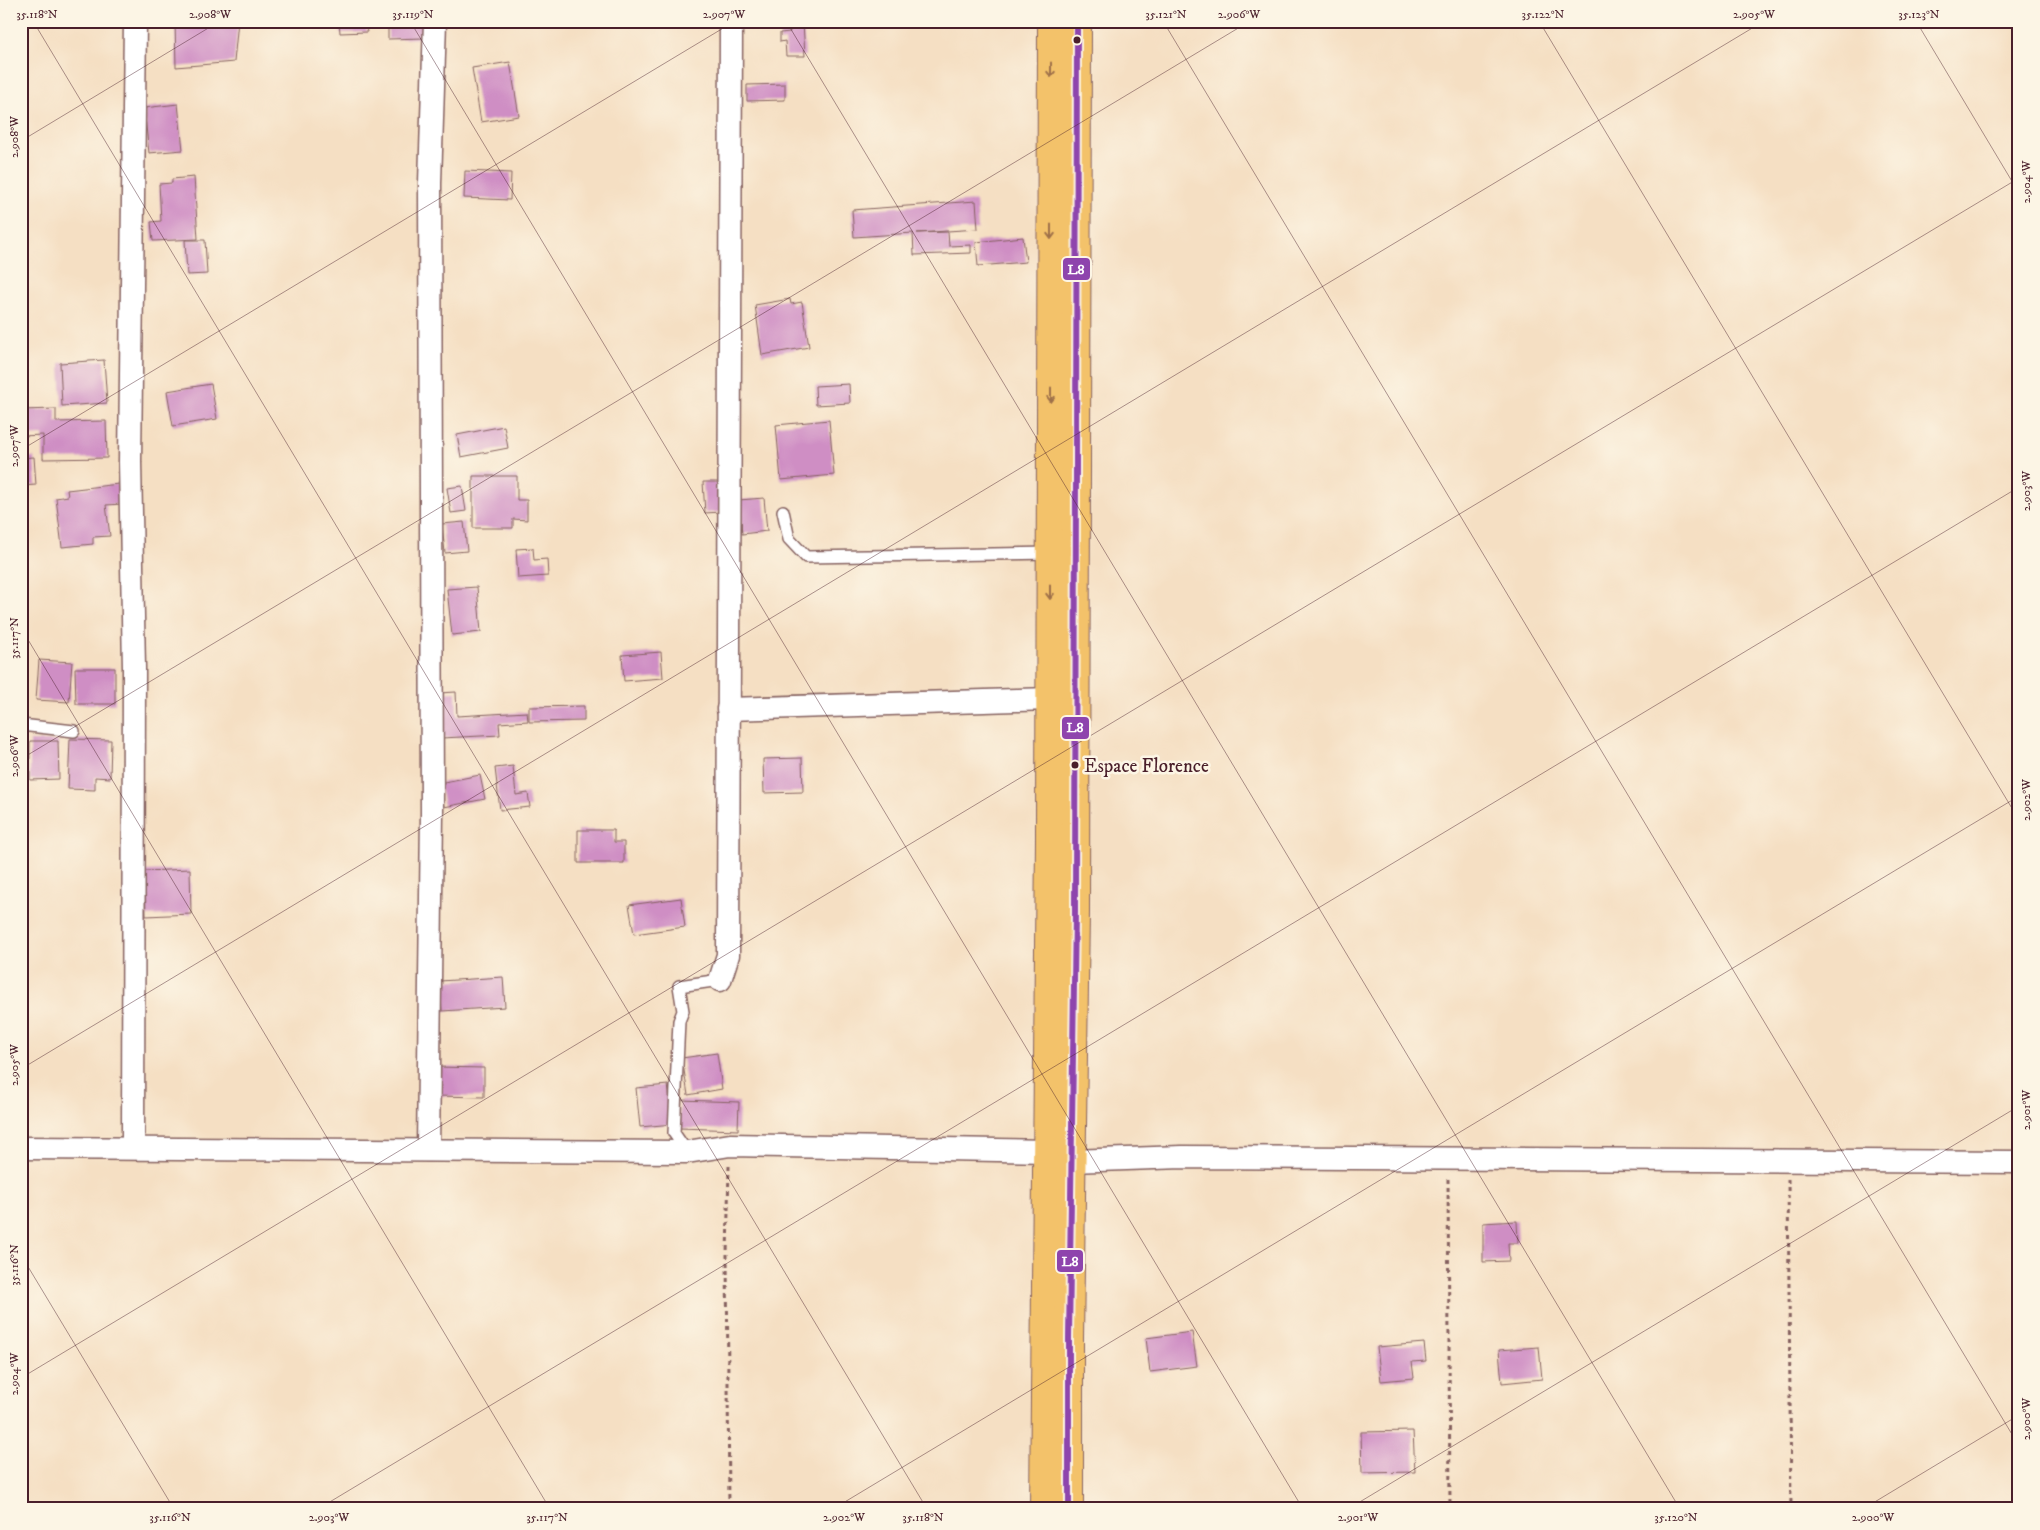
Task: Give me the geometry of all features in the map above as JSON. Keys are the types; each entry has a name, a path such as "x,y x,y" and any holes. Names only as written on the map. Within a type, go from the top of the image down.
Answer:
{"highway":[{"path":"1052,21 1050,699 1059,1156 1069,1509"},
{"path":"1044,1509 1059,1156 1075,873 1077,21"}],"street":[{"path":"133,1148 134,668 130,462 135,21"},
{"path":"428,1150 432,814 430,183 435,21"},
{"path":"720,980 728,955 731,21"},
{"path":"728,709 1050,699"},
{"path":"21,1148 688,1152 730,1145 1059,1156 2019,1162"}],"lane":[{"path":"783,511 789,539 806,557 1050,553"},
{"path":"21,725 74,731"},
{"path":"688,1152 674,1133 679,1021 683,1011 679,986 720,980"}],"path":[{"path":"729,1509 727,1254 730,1145"},
{"path":"1448,1158 1450,1509"},
{"path":"1788,1161 1791,1509"}],"building":[{"path":"175,21 238,21 234,62 176,67"},
{"path":"339,21 423,21 424,38 388,39 388,26 366,27 367,32 340,33"},
{"path":"789,21 803,21 805,56 786,56 785,41 780,42 780,33 790,32"},
{"path":"510,62 519,116 481,122 472,68"},
{"path":"785,84 785,100 747,101 747,85"},
{"path":"178,104 183,150 149,153 144,108"},
{"path":"465,171 511,173 510,200 464,198"},
{"path":"194,177 198,239 153,241 151,222 161,221 159,184 172,183 172,179"},
{"path":"976,201 978,229 917,233 948,232 949,246 971,245 971,253 914,255 913,233 854,237 852,210"},
{"path":"1023,237 1026,262 978,266 976,242"},
{"path":"185,240 205,240 207,274 187,275"},
{"path":"790,299 791,304 802,302 809,347 762,355 755,305"},
{"path":"104,360 107,403 62,406 60,363"},
{"path":"211,384 217,419 173,426 167,391"},
{"path":"849,384 850,403 816,405 815,386"},
{"path":"56,409 56,422 106,421 107,458 43,459 43,435 21,436 21,410"},
{"path":"829,420 834,475 781,480 776,425"},
{"path":"504,426 508,448 461,457 457,435"},
{"path":"34,457 36,485 21,486 21,458"},
{"path":"473,476 517,476 517,500 527,500 527,520 513,519 513,528 473,528"},
{"path":"703,482 719,482 721,512 705,513"},
{"path":"119,484 122,504 106,505 110,536 93,537 93,544 62,547 56,498 68,496 67,490"},
{"path":"462,486 466,511 451,513 447,488"},
{"path":"764,498 767,531 742,534 739,500"},
{"path":"464,522 467,551 445,553 442,524"},
{"path":"533,548 534,560 547,559 548,576 518,578 516,549"},
{"path":"477,587 481,632 452,635 447,589"},
{"path":"661,652 663,678 624,681 622,655"},
{"path":"39,660 72,662 69,702 36,700"},
{"path":"75,668 115,668 115,704 76,704"},
{"path":"456,692 457,716 527,712 528,721 499,723 500,735 442,738 439,693"},
{"path":"584,706 584,721 529,722 529,707"},
{"path":"70,739 111,740 110,778 95,777 95,790 68,789"},
{"path":"30,741 58,741 59,779 30,780"},
{"path":"802,758 803,792 764,793 763,759"},
{"path":"513,766 516,795 528,793 530,807 500,810 495,768"},
{"path":"480,775 485,799 444,807 439,783"},
{"path":"578,830 614,830 614,842 624,842 624,863 578,863"},
{"path":"190,869 191,914 146,916 145,871"},
{"path":"681,898 685,927 634,934 629,905"},
{"path":"503,977 505,1007 442,1011 440,981"},
{"path":"717,1053 722,1089 688,1095 682,1058"},
{"path":"436,1067 484,1068 484,1097 435,1096"},
{"path":"668,1085 673,1124 640,1127 636,1088"},
{"path":"680,1100 739,1102 738,1130 679,1128"},
{"path":"1517,1221 1518,1243 1508,1243 1509,1261 1483,1262 1483,1223"},
{"path":"1192,1332 1197,1366 1150,1372 1146,1338"},
{"path":"1424,1343 1426,1361 1412,1362 1414,1378 1381,1381 1377,1347"},
{"path":"1539,1347 1542,1379 1502,1383 1499,1350"},
{"path":"1413,1431 1415,1472 1362,1473 1361,1432"},
{"path":"1776,1505 1776,1509 1720,1509 1720,1507"}],"transit line":[{"name":"L8","path":"1069,1509 1069,1339 1075,912 1077,21"}],"place":[{"name":"Espace Florence","path":"1075,765"}]}
